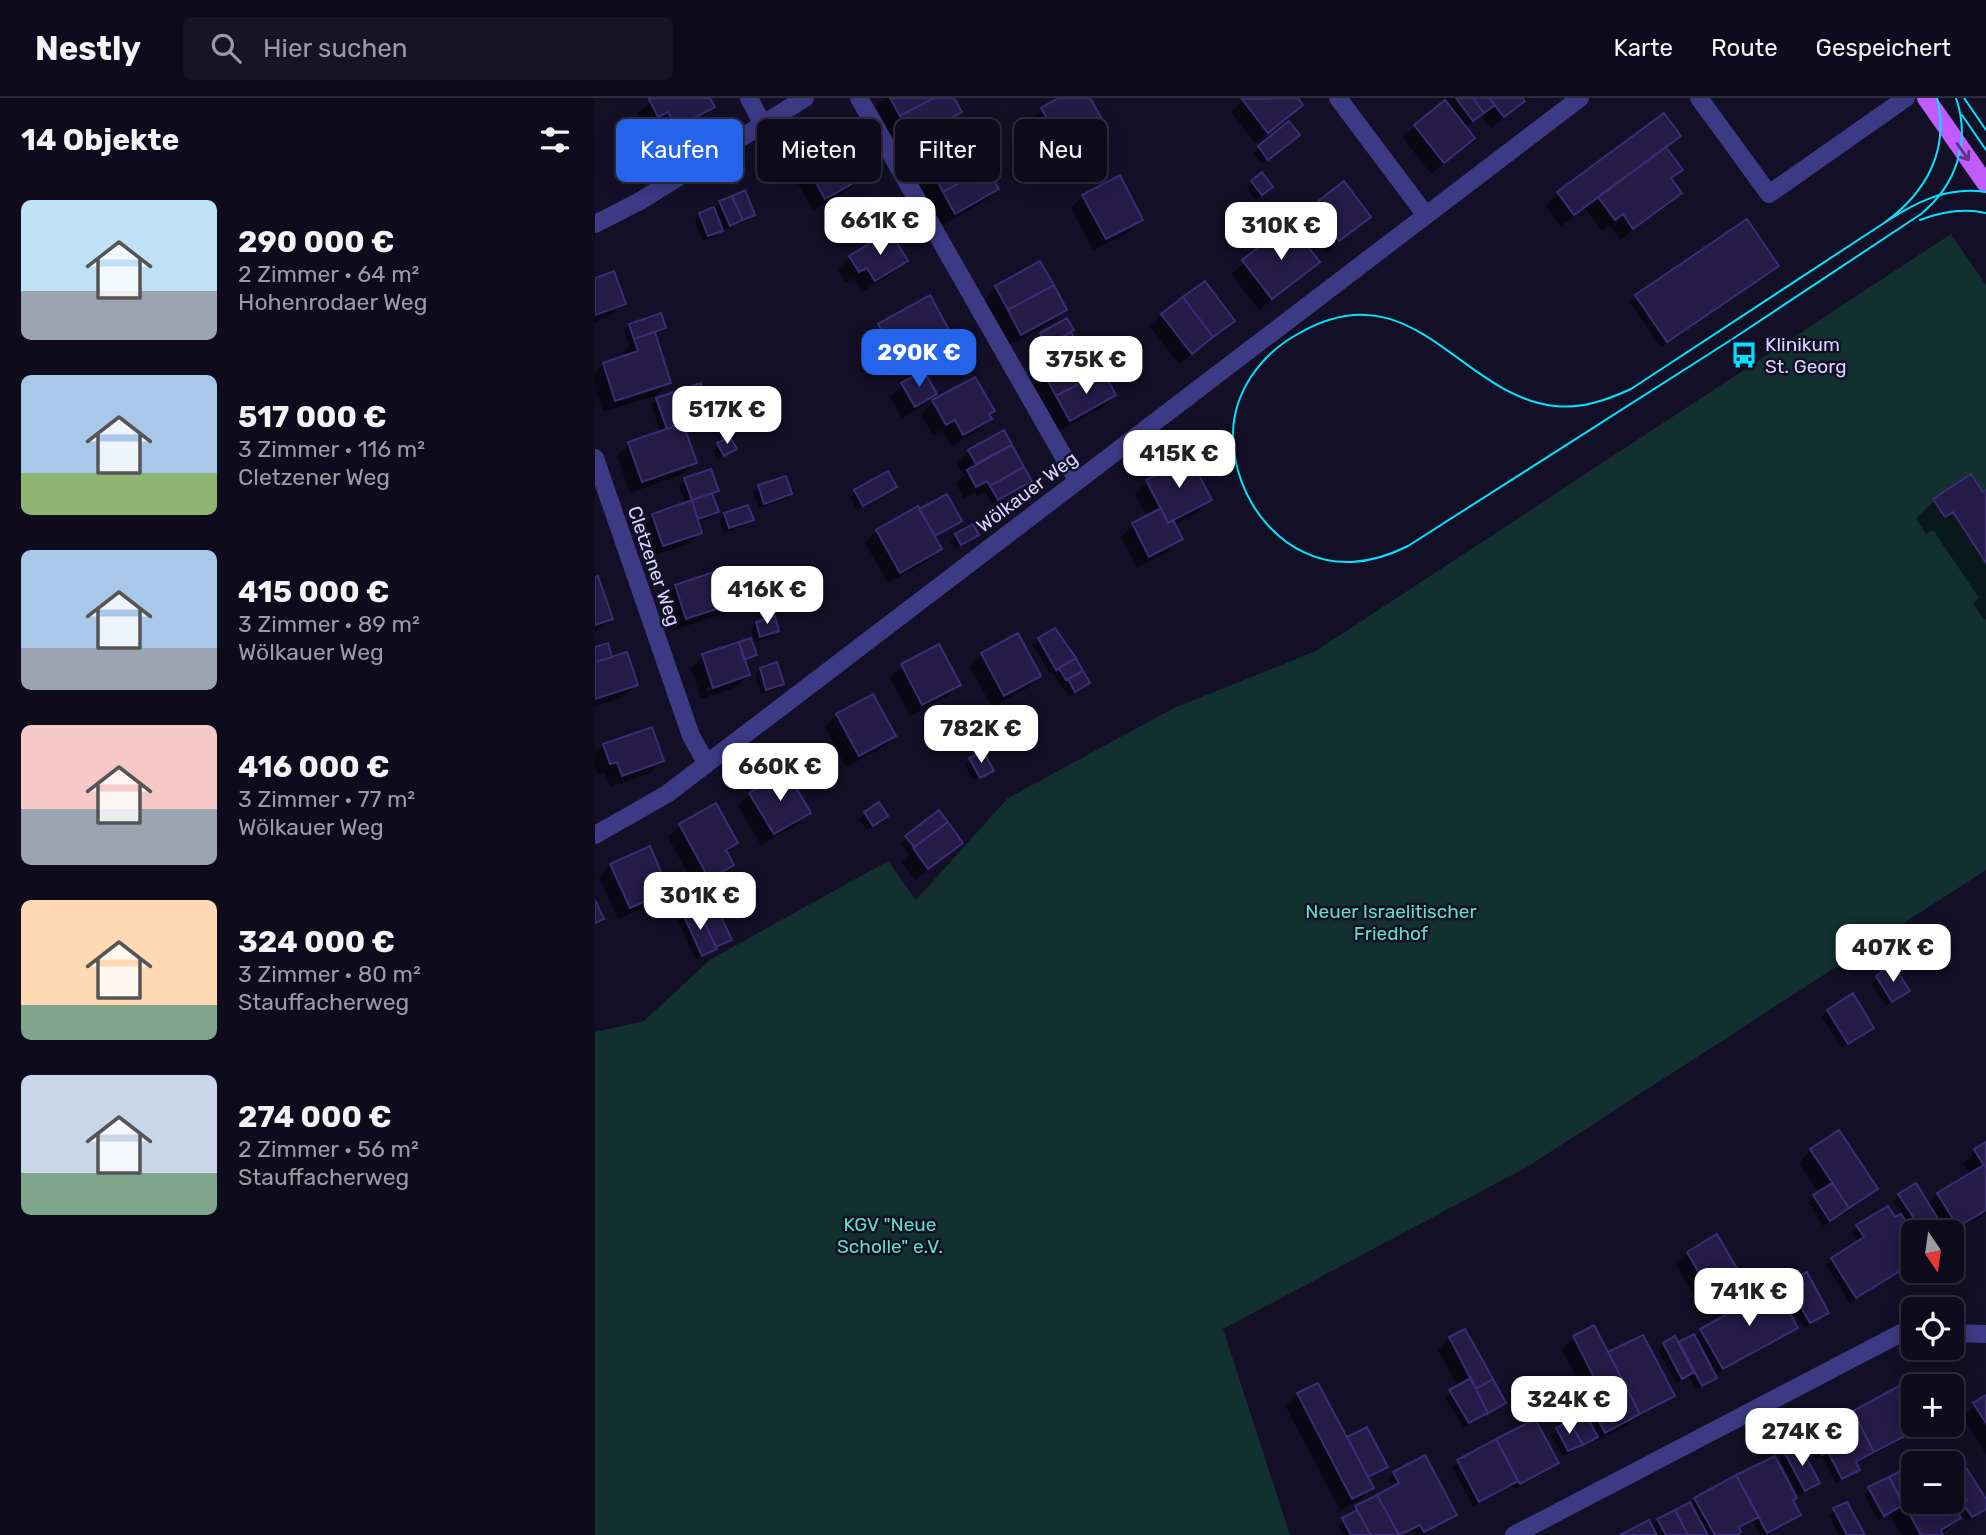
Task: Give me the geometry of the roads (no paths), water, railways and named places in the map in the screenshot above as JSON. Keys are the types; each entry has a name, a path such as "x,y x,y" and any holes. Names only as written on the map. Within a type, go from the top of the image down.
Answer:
{"main road":[{"path":"1926,98 1986,184"}],"street":[{"path":"749,98 760,119"},
{"path":"772,119 805,98"},
{"path":"859,98 1077,480"},
{"path":"1338,98 1425,214"},
{"name":"Wölkauer Weg","path":"595,835 667,794 1580,98"},
{"path":"1699,98 1769,194 1906,98"},
{"path":"595,224 640,201 757,129"},
{"name":"Cletzener Weg","path":"595,458 691,736 707,764"},
{"path":"1514,1535 1901,1333"},
{"path":"1964,1333 1986,1334"}],"tram line":[{"path":"1937,98 1940,135 1931,169 1912,198 1884,223 1932,197 1958,191 1986,192"},
{"path":"1884,223 1631,389 1585,405 1555,406 1521,397 1490,381 1433,340 1404,324 1372,315 1336,318 1283,343 1261,364 1244,389 1238,403 1233,433 1235,458 1241,481 1252,504 1266,523 1284,540 1304,552 1327,560 1352,562 1381,557 1408,546 1734,338 1921,214 1943,190 1957,162 1962,131 1956,98"},
{"path":"1964,98 1986,130"},
{"path":"1962,115 1986,150"},
{"path":"1920,220 1952,212 1986,213"}],"place":[{"name":"Klinikum St. Georg","path":"1744,355"}],"park label":[{"name":"Neuer Israelitischer Friedhof","path":"1391,922"},
{"name":"KGV \"Neue Scholle\" e.V.","path":"890,1235"}]}
